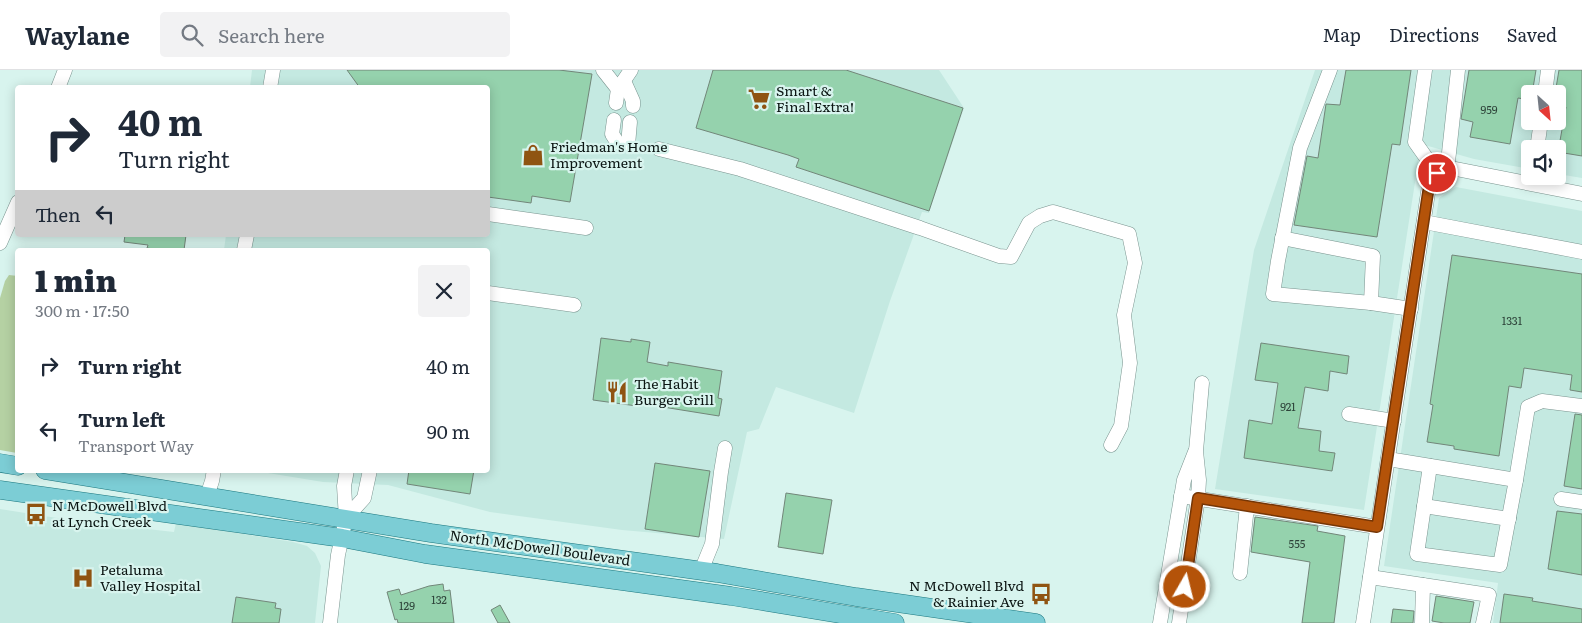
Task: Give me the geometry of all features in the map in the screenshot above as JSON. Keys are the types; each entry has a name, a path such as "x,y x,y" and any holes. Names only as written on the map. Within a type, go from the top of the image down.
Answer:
{"main road":[{"path":"0,463 15,466"},
{"name":"North McDowell Boulevard","path":"64,473 431,533 701,571 1036,623"},
{"name":"North McDowell Boulevard","path":"0,490 342,538 425,554 732,596 895,623"}],"street":[{"path":"59,85 65,70"},
{"path":"270,85 273,70"},
{"path":"603,70 624,80 633,101 632,106"},
{"path":"1330,70 1300,148 1282,238 1274,294 1371,303 1411,309"},
{"path":"1425,70 1415,142 1442,172"},
{"path":"1363,623 1429,186 1442,172 1458,70"},
{"path":"1546,85 1548,70"},
{"path":"616,104 624,80"},
{"path":"614,120 612,134 622,143 630,122"},
{"path":"659,149 748,171 999,256 1012,257 1029,223 1040,216 1053,212 1129,234 1135,262 1124,315 1130,363 1121,426 1111,445"},
{"path":"1442,172 1456,169 1521,178"},
{"path":"1550,185 1582,194"},
{"path":"0,244 15,209"},
{"path":"490,214 586,228"},
{"path":"1424,222 1582,252"},
{"path":"1282,238 1373,256 1371,303"},
{"path":"490,293 574,305"},
{"path":"1179,623 1198,498 1199,480 1196,451 1202,383"},
{"path":"1430,466 1417,554 1500,565 1528,407 1542,401 1582,406"},
{"path":"1349,414 1394,420"},
{"path":"701,571 712,544 725,448"},
{"path":"1160,623 1184,480 1196,451"},
{"path":"1388,460 1516,480"},
{"path":"207,496 213,473"},
{"path":"330,623 338,555 346,518 344,486 346,473"},
{"path":"346,518 364,498 369,473"},
{"path":"1181,496 1377,527"},
{"path":"1560,499 1582,502"},
{"path":"1240,573 1247,506"},
{"path":"1424,506 1509,519"},
{"path":"1370,577 1489,595 1483,623"},
{"path":"1422,585 1422,623"}],"shaded area":[{"path":"252,70 939,70 964,108 929,213 922,212 890,301 854,413 776,387 759,429 747,432 724,539 622,530 490,512 388,485 323,482 268,473 490,473 490,248 224,248 226,237 490,237 490,85 250,85"},
{"path":"1315,70 1582,70 1582,178 1566,175 1566,140 1521,140 1521,167 1474,159 1421,144 1364,510 1215,489 1254,250"},
{"path":"1456,187 1582,211 1582,623 1493,623 1498,583 1384,566 1439,198"},
{"path":"0,509 76,521 174,532 176,523 293,542 307,546 315,553 321,566 315,623 0,623"}],"green space":[{"path":"9,275 15,276 15,453 0,450 0,298 5,281"}],"building":[{"name":"Friedman's Home Improvement","path":"347,70 559,70 592,74 570,202 532,196 531,203 490,197 490,85 358,85"},
{"path":"713,70 846,70 963,108 929,211 796,167 799,159 788,155 696,128"},
{"path":"1346,70 1411,70 1400,145 1392,144 1377,237 1294,225 1307,156 1318,158 1326,104 1340,105"},
{"path":"1469,70 1536,70 1534,85 1521,85 1521,98 1518,98 1510,144 1470,137 1473,122 1461,119"},
{"path":"1559,70 1582,70 1582,156 1566,153 1566,140 1560,140 1562,130 1566,130 1566,85 1556,85"},
{"path":"125,237 186,237 184,248 147,248 148,245 124,242"},
{"path":"1452,255 1582,274 1582,392 1570,390 1572,375 1524,368 1521,388 1509,386 1499,456 1454,449 1454,446 1427,442 1433,405 1430,404"},
{"path":"601,338 631,342 631,339 650,342 647,362 668,366 668,362 722,371 718,398 722,399 719,416 638,403 637,406 593,400"},
{"path":"1261,343 1349,356 1347,374 1330,371 1328,391 1305,387 1298,428 1321,431 1319,451 1335,453 1332,471 1244,458 1249,420 1272,424 1278,383 1255,380"},
{"path":"1575,414 1582,415 1582,489 1564,486"},
{"path":"655,463 710,471 699,537 645,529"},
{"path":"409,473 474,473 470,494 407,484"},
{"path":"786,493 832,500 823,554 778,547"},
{"path":"1557,511 1582,514 1582,575 1548,569"},
{"path":"1255,517 1318,526 1317,531 1345,536 1334,623 1302,623 1310,562 1251,552"},
{"path":"443,584 444,591 450,590 454,623 398,623 397,619 395,620 387,592 399,589 401,595 429,586"},
{"path":"1504,594 1533,598 1532,601 1582,609 1582,623 1500,623"},
{"path":"1436,596 1474,602 1470,623 1432,621"},
{"path":"236,597 276,603 275,608 281,609 279,623 232,623"},
{"path":"500,605 510,623 498,623 491,610"},
{"path":"1393,609 1414,611 1413,623 1391,623"}],"place":[{"name":"Smart & Final Extra!","path":"759,99"},
{"name":"Friedman's Home Improvement","path":"533,155"},
{"name":"The Habit Burger Grill","path":"617,392"},
{"name":"N McDowell Blvd at Lynch Creek","path":"36,514"},
{"name":"Petaluma Valley Hospital","path":"83,578"},
{"name":"N McDowell Blvd & Rainier Ave","path":"1041,594"}],"route":[{"path":"1185,587 1198,498 1377,527 1429,186 1437,173"}]}
